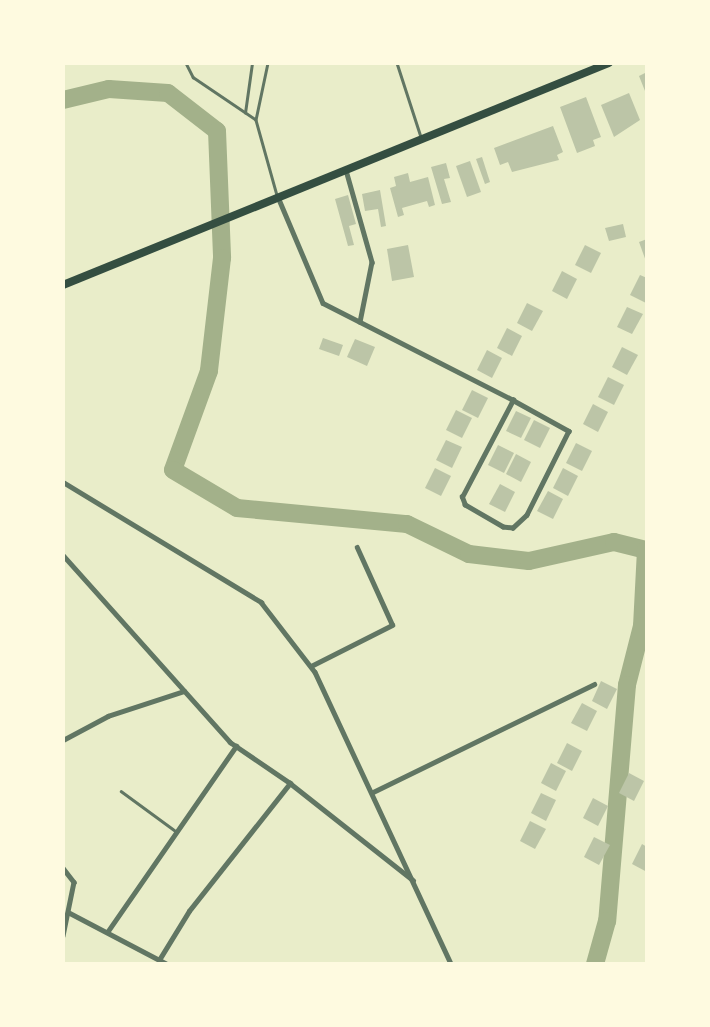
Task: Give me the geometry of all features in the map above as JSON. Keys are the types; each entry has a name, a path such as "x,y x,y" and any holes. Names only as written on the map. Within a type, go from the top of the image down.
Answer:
{"highway":[{"path":"63,285 609,63"}],"street":[{"path":"346,170 372,262 360,321"},
{"path":"278,197 323,303 513,400 569,431 527,515 513,528 503,527 465,505 462,497 513,400"},
{"path":"63,482 261,602 310,666 373,792 452,964"},
{"path":"310,666 392,625 357,548"},
{"path":"63,555 236,746 290,783 414,881"},
{"path":"373,792 594,684"},
{"path":"63,740 108,716 184,691"},
{"path":"108,931 174,830 236,746"},
{"path":"159,960 189,911 290,783"},
{"path":"63,868 74,882 63,936"},
{"path":"68,912 167,964"}],"lane":[{"path":"186,63 193,78 256,120"},
{"path":"246,113 252,63"},
{"path":"268,63 256,120 278,197"},
{"path":"397,63 422,140"},
{"path":"121,791 174,830"}],"building":[{"path":"647,72 647,96 639,76"},
{"path":"629,93 640,120 614,137 601,105"},
{"path":"586,97 601,137 593,140 595,146 577,153 560,107"},
{"path":"553,126 563,152 557,155 559,160 512,172 508,162 500,165 494,148"},
{"path":"482,157 490,182 485,184 476,159"},
{"path":"470,161 481,192 467,197 456,166"},
{"path":"446,163 450,178 444,179 451,202 442,204 431,167"},
{"path":"408,173 410,182 428,177 435,205 429,207 427,201 402,208 404,215 398,217 390,188 396,186 394,177"},
{"path":"380,190 386,226 381,227 378,209 365,211 362,194"},
{"path":"348,195 356,224 349,226 354,245 348,246 335,199"},
{"path":"623,224 626,237 609,241 605,228"},
{"path":"647,239 647,264 639,242"},
{"path":"408,245 414,277 392,281 387,249"},
{"path":"585,245 601,253 591,273 575,265"},
{"path":"562,271 577,279 567,299 552,291"},
{"path":"640,275 647,278 646,303 630,295"},
{"path":"527,303 543,311 532,331 517,323"},
{"path":"627,307 643,314 632,334 617,327"},
{"path":"507,328 522,336 512,356 497,348"},
{"path":"323,338 343,345 339,356 319,349"},
{"path":"355,339 375,347 367,366 347,357"},
{"path":"622,347 638,355 627,375 612,367"},
{"path":"487,350 502,358 492,378 477,370"},
{"path":"608,377 624,385 614,405 598,397"},
{"path":"472,390 488,398 478,418 462,410"},
{"path":"593,404 608,412 598,432 583,424"},
{"path":"456,410 472,418 462,438 446,430"},
{"path":"516,411 531,418 521,438 506,431"},
{"path":"534,420 550,428 540,448 524,440"},
{"path":"446,440 462,447 452,468 436,460"},
{"path":"576,443 592,451 582,471 566,463"},
{"path":"498,445 514,453 504,473 488,465"},
{"path":"516,454 531,462 521,482 506,474"},
{"path":"435,468 451,476 441,496 425,488"},
{"path":"563,468 578,476 568,496 553,488"},
{"path":"500,484 515,492 505,512 489,504"},
{"path":"548,491 563,499 553,519 537,511"},
{"path":"601,681 617,689 607,709 592,701"},
{"path":"582,703 597,711 587,731 571,723"},
{"path":"567,743 582,751 572,771 557,763"},
{"path":"551,763 566,771 556,791 541,783"},
{"path":"629,773 644,781 634,801 619,793"},
{"path":"541,793 556,800 546,821 531,813"},
{"path":"593,798 608,806 598,826 583,818"},
{"path":"530,821 546,829 535,849 520,841"},
{"path":"594,837 610,845 599,865 584,857"},
{"path":"642,844 647,847 647,872 632,864"}],"waterway":[{"path":"63,100 109,89 168,93 217,131 222,258 209,371 173,470 237,508 407,524 469,554 529,561 614,542 646,550 642,626 627,685 607,921 595,964"}]}
